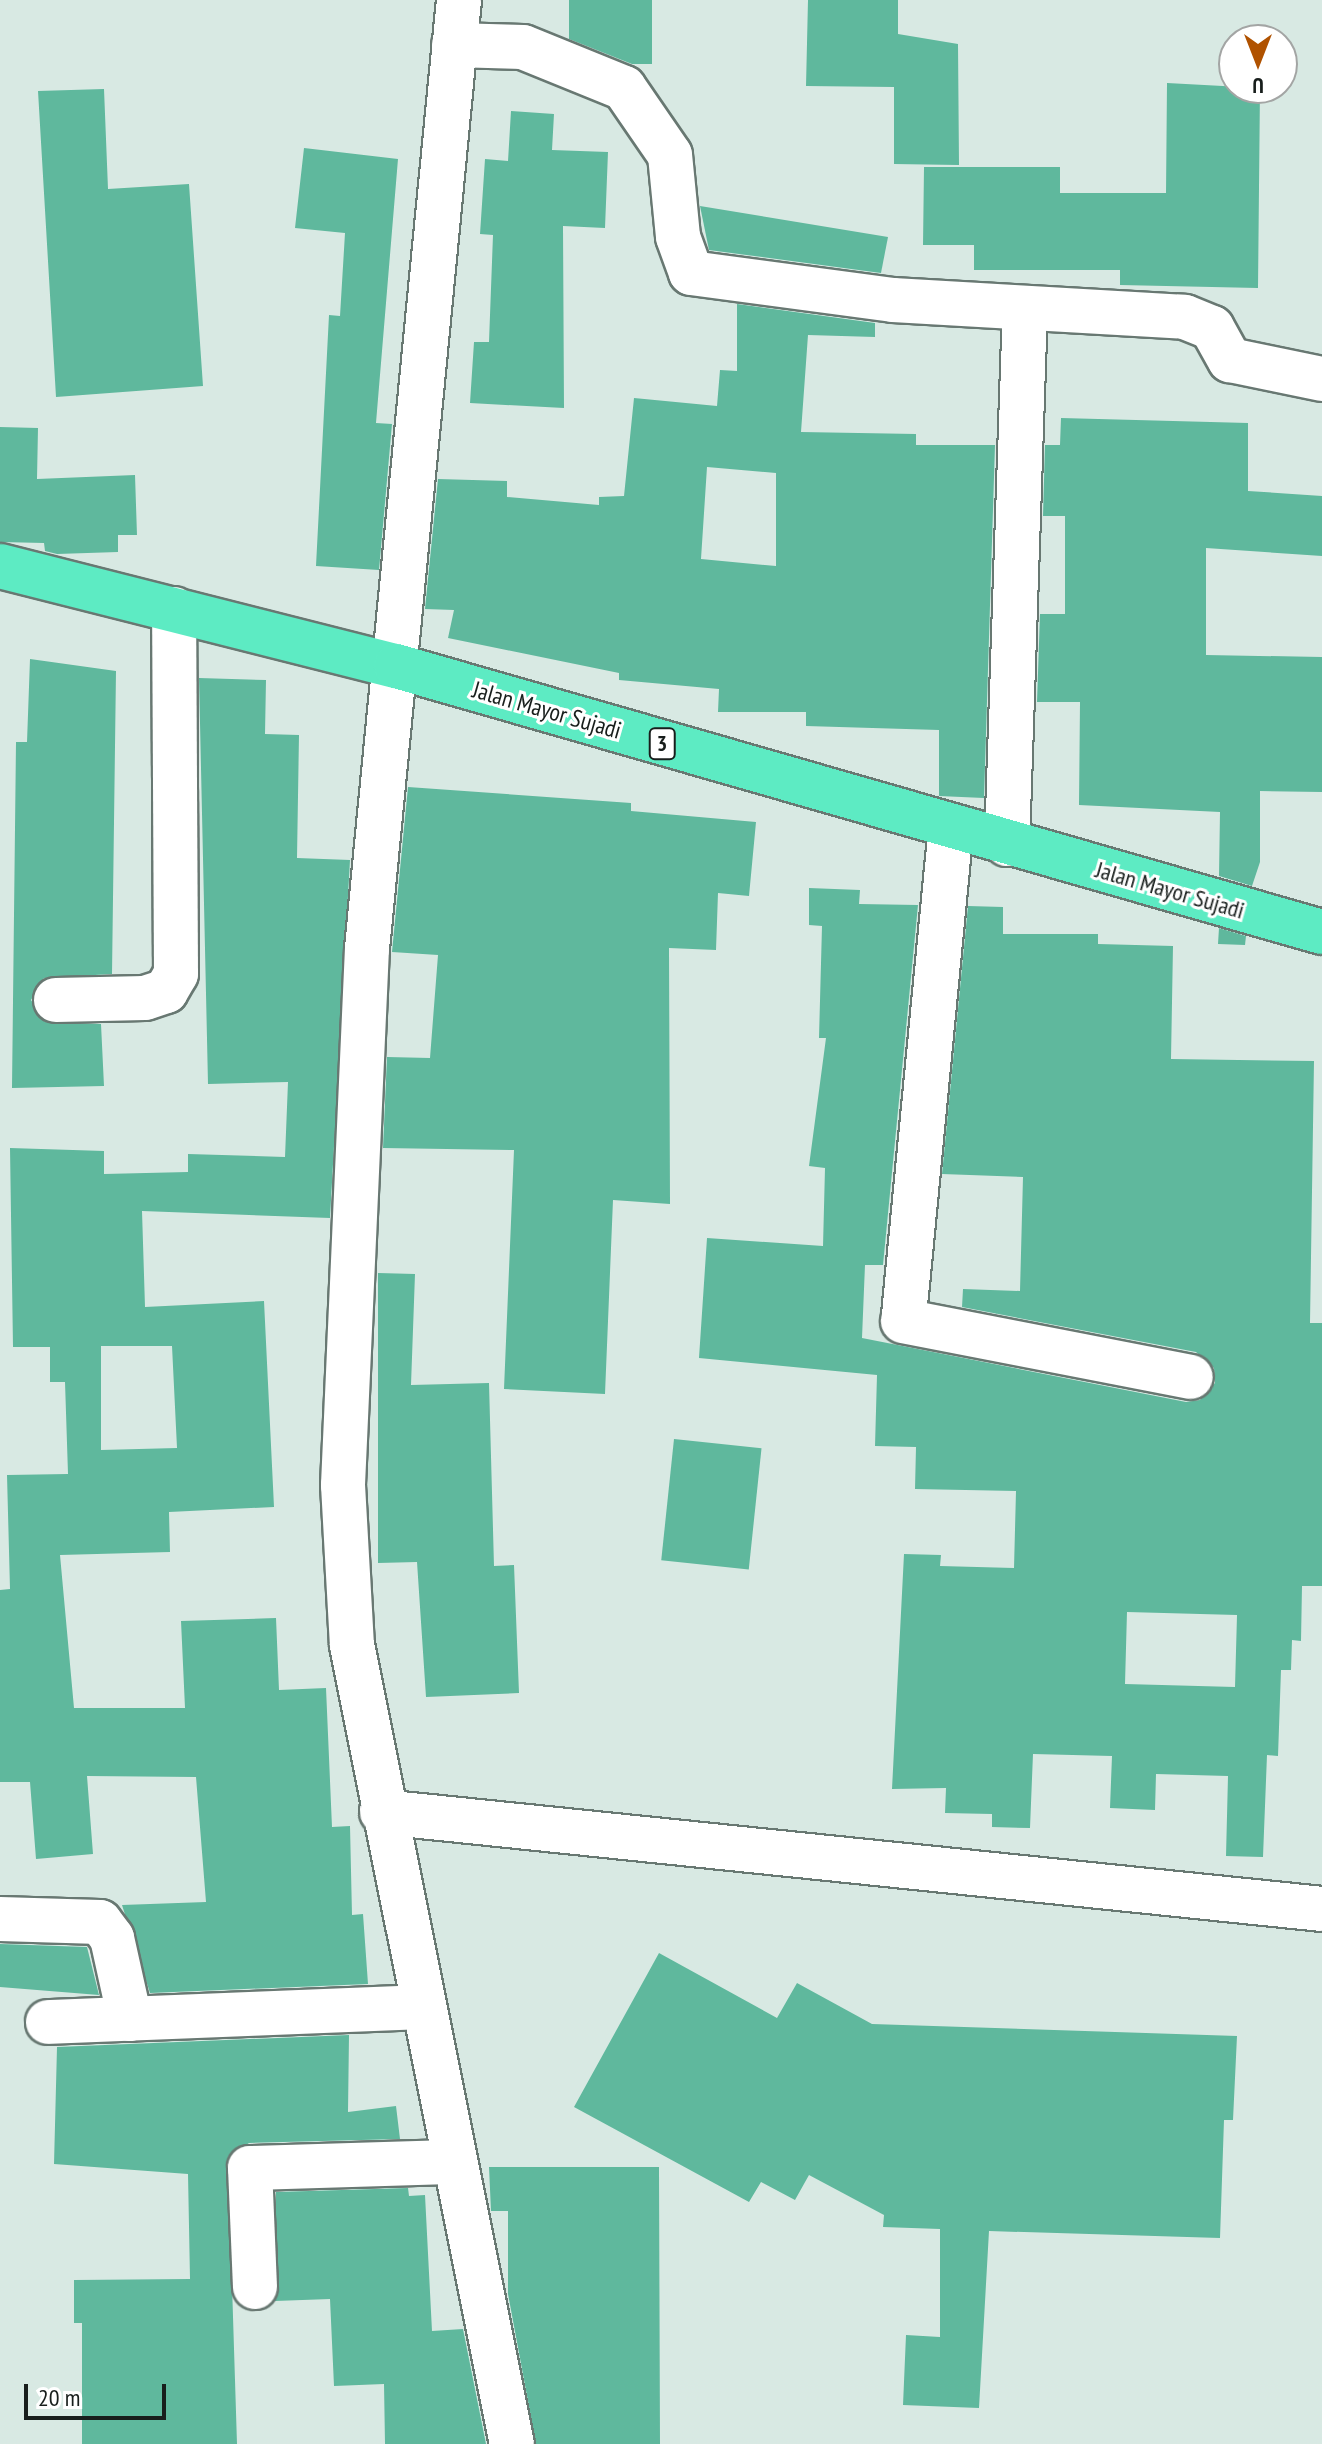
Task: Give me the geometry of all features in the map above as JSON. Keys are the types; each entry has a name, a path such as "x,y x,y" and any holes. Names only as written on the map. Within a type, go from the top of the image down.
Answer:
{"highway":[{"name":"Jalan Mayor Sujadi","path":"0,566 396,666 1322,932"}],"street":[{"path":"459,0 367,948 343,1485 352,1645 421,2007 512,2444"},
{"path":"454,45 523,47 624,88 670,155 678,237 691,273 893,300 1185,317 1212,328 1230,360 1264,373 1322,379"},
{"path":"1007,844 1025,308"},
{"path":"56,1000 145,998 166,991 176,974 174,609"},
{"path":"951,827 903,1321 1191,1377"},
{"path":"382,1812 1322,1909"},
{"path":"0,1919 100,1922 112,1938 130,2019"},
{"path":"48,2022 421,2007"},
{"path":"255,2287 250,2168 453,2162"}],"building":[{"path":"569,0 652,0 652,64 632,64 569,39"},
{"path":"808,0 898,0 898,34 958,44 959,165 894,164 894,87 806,86"},
{"path":"1167,83 1218,86 1218,104 1260,104 1258,288 1120,285 1120,270 974,270 974,245 923,245 924,167 1060,167 1060,193 1166,193"},
{"path":"104,89 108,189 189,184 203,386 56,397 38,91"},
{"path":"511,111 554,114 552,150 608,152 605,228 563,226 564,408 470,403 474,342 489,342 493,235 480,234 485,159 508,161"},
{"path":"304,148 398,159 376,423 392,424 379,570 316,566 329,315 340,316 345,233 295,228"},
{"path":"700,206 888,237 881,273 709,250"},
{"path":"737,304 875,323 875,337 808,335 801,432 916,434 916,445 995,445 984,798 939,796 939,730 806,726 806,712 718,712 719,689 619,680 619,673 448,638 454,610 425,609 438,479 507,481 507,497 599,505 599,497 624,496 634,398 717,406 720,370 737,371","holes":["707,467 776,473 776,566 701,559"]},
{"path":"1061,418 1248,423 1248,491 1322,496 1322,556 1206,548 1206,655 1322,657 1322,792 1260,791 1260,862 1252,886 1219,876 1220,812 1079,805 1080,702 1037,702 1040,614 1065,614 1065,516 1043,516 1045,445 1060,445"},
{"path":"0,427 38,428 37,479 135,475 137,535 118,535 118,552 57,554 45,551 44,543 0,542"},
{"path":"30,659 116,671 112,974 44,978 31,1000 45,1022 101,1024 104,1086 12,1088 16,742 27,742"},
{"path":"199,678 266,680 265,734 299,735 297,858 350,860 330,1218 142,1211 145,1307 264,1301 274,1507 169,1512 170,1552 60,1555 74,1708 185,1708 181,1621 276,1618 279,1690 326,1688 332,1827 350,1826 352,1915 363,1914 368,1984 150,1993 122,1905 206,1902 196,1777 87,1776 93,1854 36,1859 30,1782 0,1782 0,1590 10,1589 7,1475 68,1474 65,1382 50,1382 50,1347 13,1347 10,1148 104,1151 104,1174 188,1172 188,1154 285,1157 288,1082 208,1084","holes":["101,1346 172,1346 177,1448 101,1450"]},
{"path":"408,787 631,803 631,811 756,822 749,896 718,893 716,950 669,948 670,1204 613,1200 605,1394 504,1389 514,1150 383,1148 387,1057 430,1058 438,955 392,952"},
{"path":"809,888 860,890 859,904 918,905 883,1265 865,1265 862,1338 1186,1402 1200,1400 1215,1383 1214,1368 1196,1352 962,1307 963,1289 1020,1291 1023,1177 942,1174 968,906 1003,907 1003,934 1098,934 1098,944 1173,946 1171,1059 1314,1061 1310,1323 1322,1323 1322,1586 1302,1586 1301,1641 1292,1640 1291,1670 1281,1670 1278,1756 1267,1755 1263,1857 1226,1856 1228,1776 1156,1774 1155,1810 1110,1808 1112,1756 1033,1754 1030,1828 992,1827 992,1814 945,1813 946,1788 892,1789 904,1554 941,1555 940,1566 1014,1568 1016,1491 915,1489 916,1447 875,1446 877,1375 699,1358 707,1238 823,1246 825,1168 809,1166 826,1038 819,1038 822,926 809,925","holes":["1127,1612 1237,1615 1235,1687 1125,1684"]},
{"path":"1219,928 1246,936 1245,945 1218,944"},
{"path":"378,1273 415,1274 411,1385 489,1383 494,1566 514,1565 519,1693 426,1697 417,1562 378,1563"},
{"path":"674,1439 762,1448 749,1570 661,1560"},
{"path":"0,1944 87,1947 99,1995 0,1987"},
{"path":"659,1953 777,2018 797,1983 872,2024 1237,2036 1233,2120 1224,2120 1220,2238 989,2231 979,2408 903,2405 906,2335 940,2337 940,2229 883,2227 884,2215 809,2175 795,2200 761,2182 749,2202 574,2107"},
{"path":"349,2035 348,2112 396,2106 400,2139 249,2143 228,2157 237,2444 82,2444 82,2323 74,2323 74,2280 190,2279 188,2174 54,2164 57,2047"},
{"path":"489,2167 659,2167 660,2444 536,2444 508,2294 508,2211 491,2211"},
{"path":"408,2188 409,2196 425,2195 432,2331 463,2329 486,2444 385,2444 384,2384 334,2386 330,2299 275,2301 276,2192"}]}
